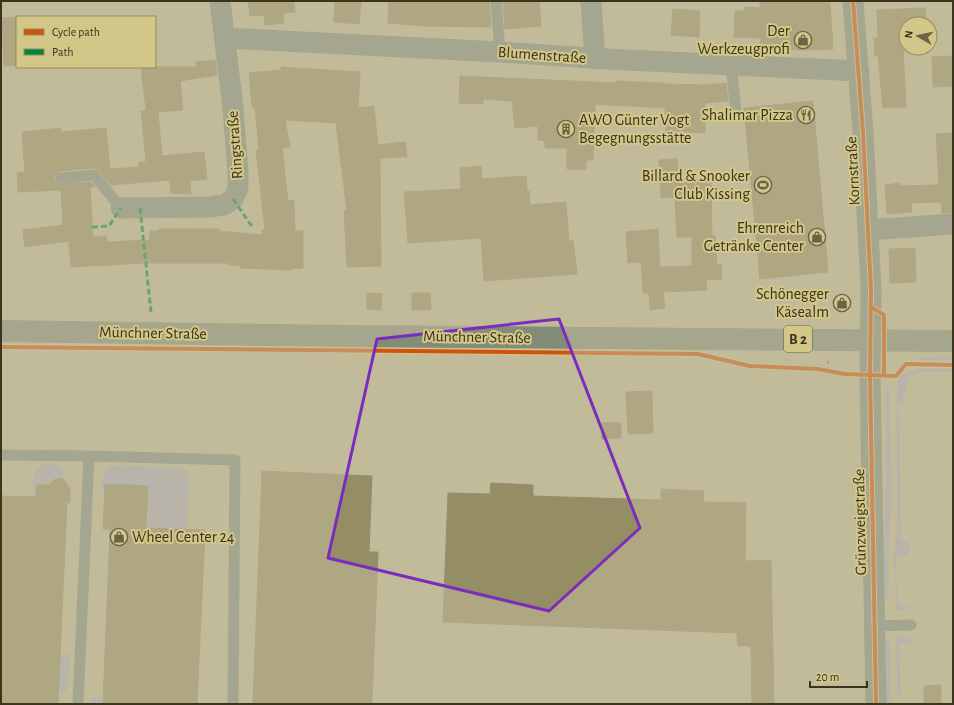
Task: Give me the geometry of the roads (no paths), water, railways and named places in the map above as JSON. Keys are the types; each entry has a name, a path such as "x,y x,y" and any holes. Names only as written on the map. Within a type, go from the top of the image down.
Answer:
{"main road":[{"name":"Münchner Straße","path":"1,330 347,336 953,341"}],"street":[{"name":"Ringstraße","path":"121,208 209,207 224,205 233,199 238,188 238,173 233,108 220,1"},
{"path":"591,1 595,59"},
{"name":"Kornstraße","path":"854,1 871,289 870,340"},
{"name":"Blumenstraße","path":"225,38 500,52 595,59 859,71"},
{"path":"868,230 953,224"},
{"name":"Grünzweigstraße","path":"870,340 876,704"}],"lane":[{"path":"496,1 500,52"},
{"path":"731,65 736,112"},
{"path":"61,178 94,175 121,208"},
{"path":"1,455 236,460 233,704"},
{"path":"78,704 88,456"},
{"path":"874,626 911,625"}],"place":[{"name":"Der Werkzeugprofi","path":"803,40"},
{"name":"Shalimar Pizza","path":"806,115"},
{"name":"AWO Günter Vogt Begegnungsstätte","path":"566,129"},
{"name":"Billard & Snooker Club Kissing","path":"763,185"},
{"name":"Ehrenreich Getränke Center","path":"817,237"},
{"name":"Schönegger Käsealm","path":"842,303"},
{"name":"Wheel Center 24","path":"119,537"}]}
